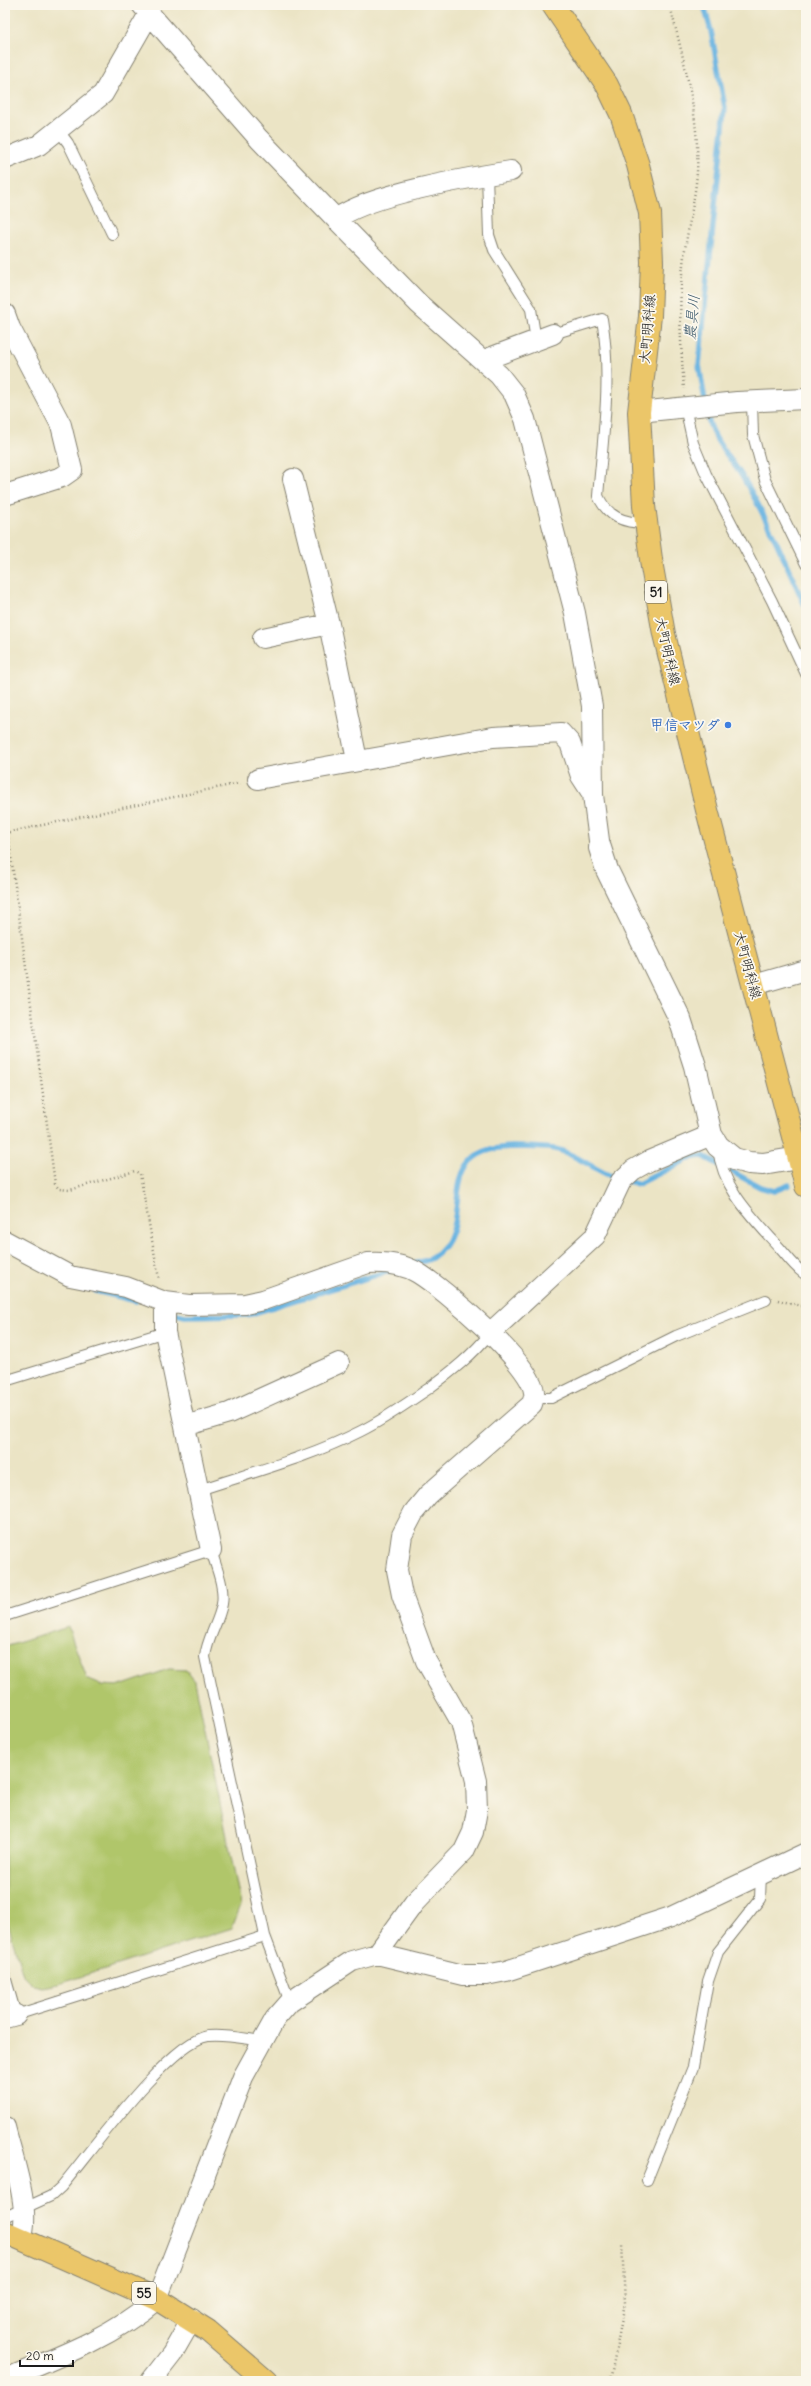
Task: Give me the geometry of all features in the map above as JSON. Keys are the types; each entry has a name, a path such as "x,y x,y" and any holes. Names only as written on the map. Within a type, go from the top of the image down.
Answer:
{"main road":[{"name":"大町明科線","path":"553,5 608,85 621,114 638,165 650,213 652,262 650,316 638,412 646,523 664,634 705,803 806,1186"},
{"name":"55","path":"13,2235 157,2298 192,2319 266,2381"}],"street":[{"path":"5,159 39,145 103,94 146,10 259,139 419,304 484,360 514,394 525,419 575,613 592,706 593,794 600,848 607,870 680,1019 696,1066 715,1141 734,1159 749,1163 763,1164 798,1158"},
{"path":"336,219 345,213 391,196 511,171"},
{"path":"5,314 10,328 61,425 72,470 62,477 5,495"},
{"path":"484,360 545,338"},
{"path":"638,412 745,402 806,399"},
{"path":"293,479 329,624 357,760"},
{"path":"263,638 329,624"},
{"path":"258,779 357,760 494,737 562,733 570,743 581,776 593,794"},
{"path":"754,985 806,970"},
{"path":"491,1332 595,1236 621,1181 632,1170 649,1161 715,1141"},
{"path":"5,1242 70,1276 126,1287 165,1302 210,1306 245,1304 263,1300 368,1263 384,1262 402,1266 419,1273 491,1332 528,1377 534,1391 532,1404 428,1495 414,1512 402,1535 397,1570 402,1595 426,1661 461,1722 476,1781 477,1810 473,1832 464,1851 414,1903 377,1954"},
{"path":"165,1302 165,1332 211,1550"},
{"path":"186,1426 229,1413 339,1363"},
{"path":"5,2379 79,2349 133,2318 157,2298 243,2077 262,2041 275,2019 290,2002 352,1961 377,1954 463,1975 486,1975 506,1971 671,1917 761,1873 806,1853"},
{"path":"5,2127 24,2208 25,2228 13,2235"},
{"path":"151,2381 172,2354 192,2319"}],"lane":[{"path":"58,130 68,143 112,234"},
{"path":"487,175 489,235 494,250 531,309 545,338 602,319 606,339 606,387 598,496 604,508 617,517 631,523 646,523"},
{"path":"745,402 765,480 806,564"},
{"path":"687,407 693,443 706,474 772,601 806,674"},
{"path":"715,1141 721,1168 732,1190 747,1211 806,1275"},
{"path":"534,1398 551,1398 676,1336 766,1300"},
{"path":"5,1381 165,1332"},
{"path":"199,1490 335,1443 362,1431 405,1405 440,1379 469,1356 491,1332"},
{"path":"5,1616 211,1550 223,1592 222,1605 206,1644 205,1657 265,1936 290,2002"},
{"path":"647,2180 693,2068 708,1981 718,1952 760,1899 761,1873"},
{"path":"5,1976 11,2017 265,1936"},
{"path":"5,2217 51,2196 61,2187 150,2078 184,2048 208,2036 262,2041"}],"path":[{"path":"670,5 695,119 697,149 697,172 683,265 681,295 680,324 687,407"},
{"path":"165,1302 158,1275 140,1174 135,1171 70,1190 59,1189 55,1184 5,832 258,779"},
{"path":"766,1300 775,1298 806,1307"},
{"path":"610,2381 625,2303 622,2244"}],"green space":[{"path":"68,1627 87,1679 101,1685 120,1686 169,1669 186,1670 195,1681 241,1905 232,1928 58,1984 42,1987 33,1985 23,1975 5,1914 5,1647"}],"waterway":[{"name":"農具川","path":"704,5 711,31 725,108 699,365 705,401"},
{"name":"農具川","path":"706,409 712,430 722,448 745,481 762,512 806,608"},
{"path":"413,1264 433,1257 446,1243 453,1227 462,1174 471,1161 487,1151 513,1147 539,1147 555,1149 563,1151 619,1179"},
{"path":"627,1181 638,1184 692,1157 703,1156 760,1187 774,1191 789,1185"},
{"path":"169,1312 185,1316 247,1315 389,1271"},
{"path":"96,1291 136,1301"}],"place":[{"name":"甲信マツダ","path":"728,725"}]}
